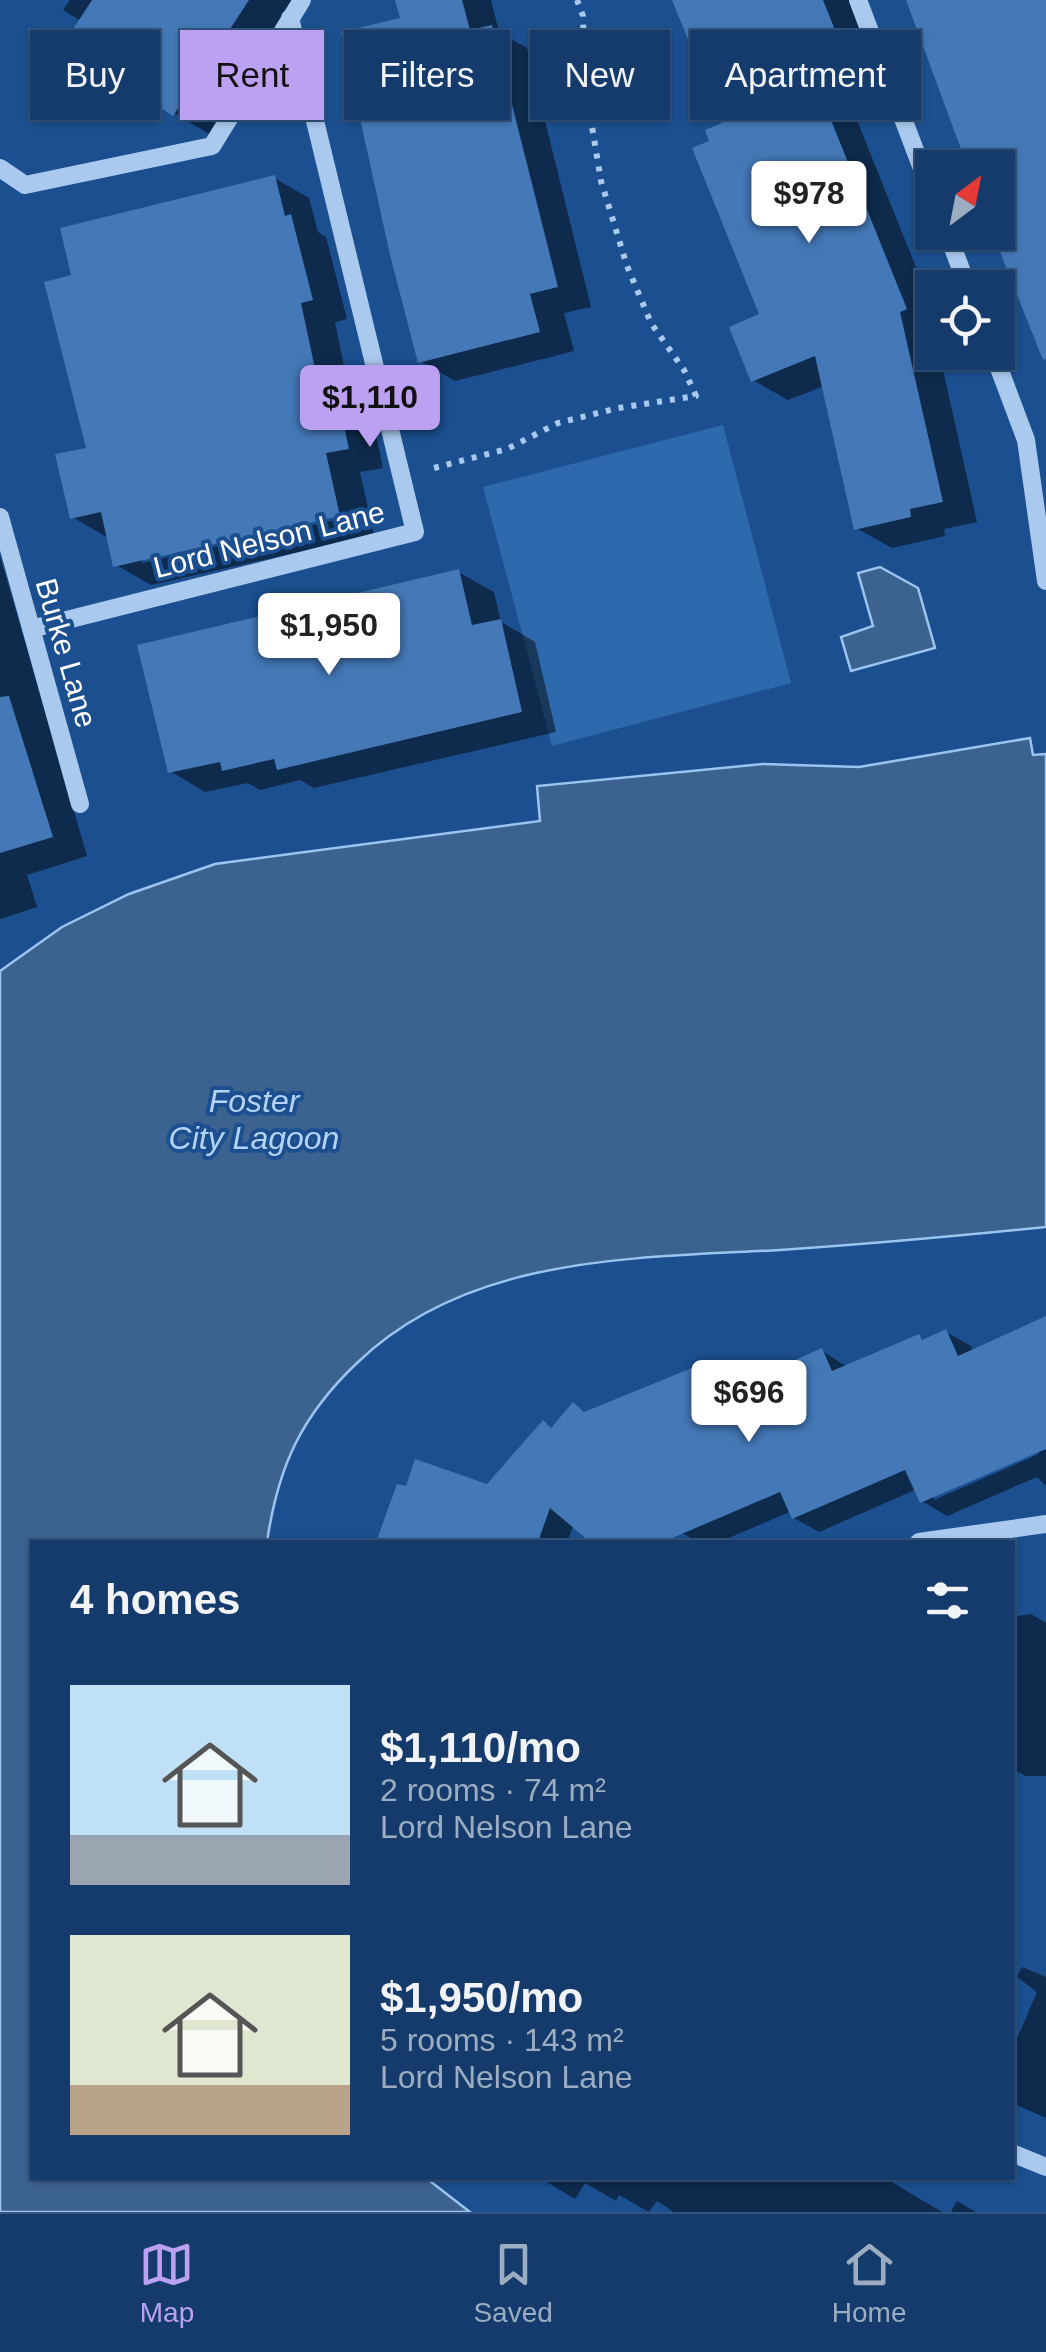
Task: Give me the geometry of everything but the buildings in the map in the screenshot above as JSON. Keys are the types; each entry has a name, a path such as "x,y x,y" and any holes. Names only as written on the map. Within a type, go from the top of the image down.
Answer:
{"street":[{"path":"0,168 24,185 212,146 302,0"},
{"path":"858,0 915,151"},
{"name":"Lord Nelson Lane","path":"31,629 414,532 290,18"},
{"path":"1000,370 1039,475 1046,581"},
{"name":"Burke Lane","path":"0,517 80,804"},
{"path":"934,1540 1046,1524"},
{"path":"1015,2154 1046,2167"}],"path":[{"path":"401,475 507,449 558,424 618,408 696,396 684,370 652,323 626,266 601,181 585,84 583,16 577,0"}],"shaded area":[{"path":"723,425 791,683 552,746 483,487"}],"water":[{"path":"880,567 918,588 935,648 851,671 841,637 873,626 858,573"},
{"name":"Foster City Lagoon","path":"1030,738 1033,755 1046,754 1046,1227 612,1261 501,1282 450,1301 401,1327 338,1383 295,1444 278,1490 267,1540 30,1540 30,2180 429,2180 470,2212 0,2212 0,971 62,927 129,894 215,864 540,821 537,786 763,764 859,767"}]}
